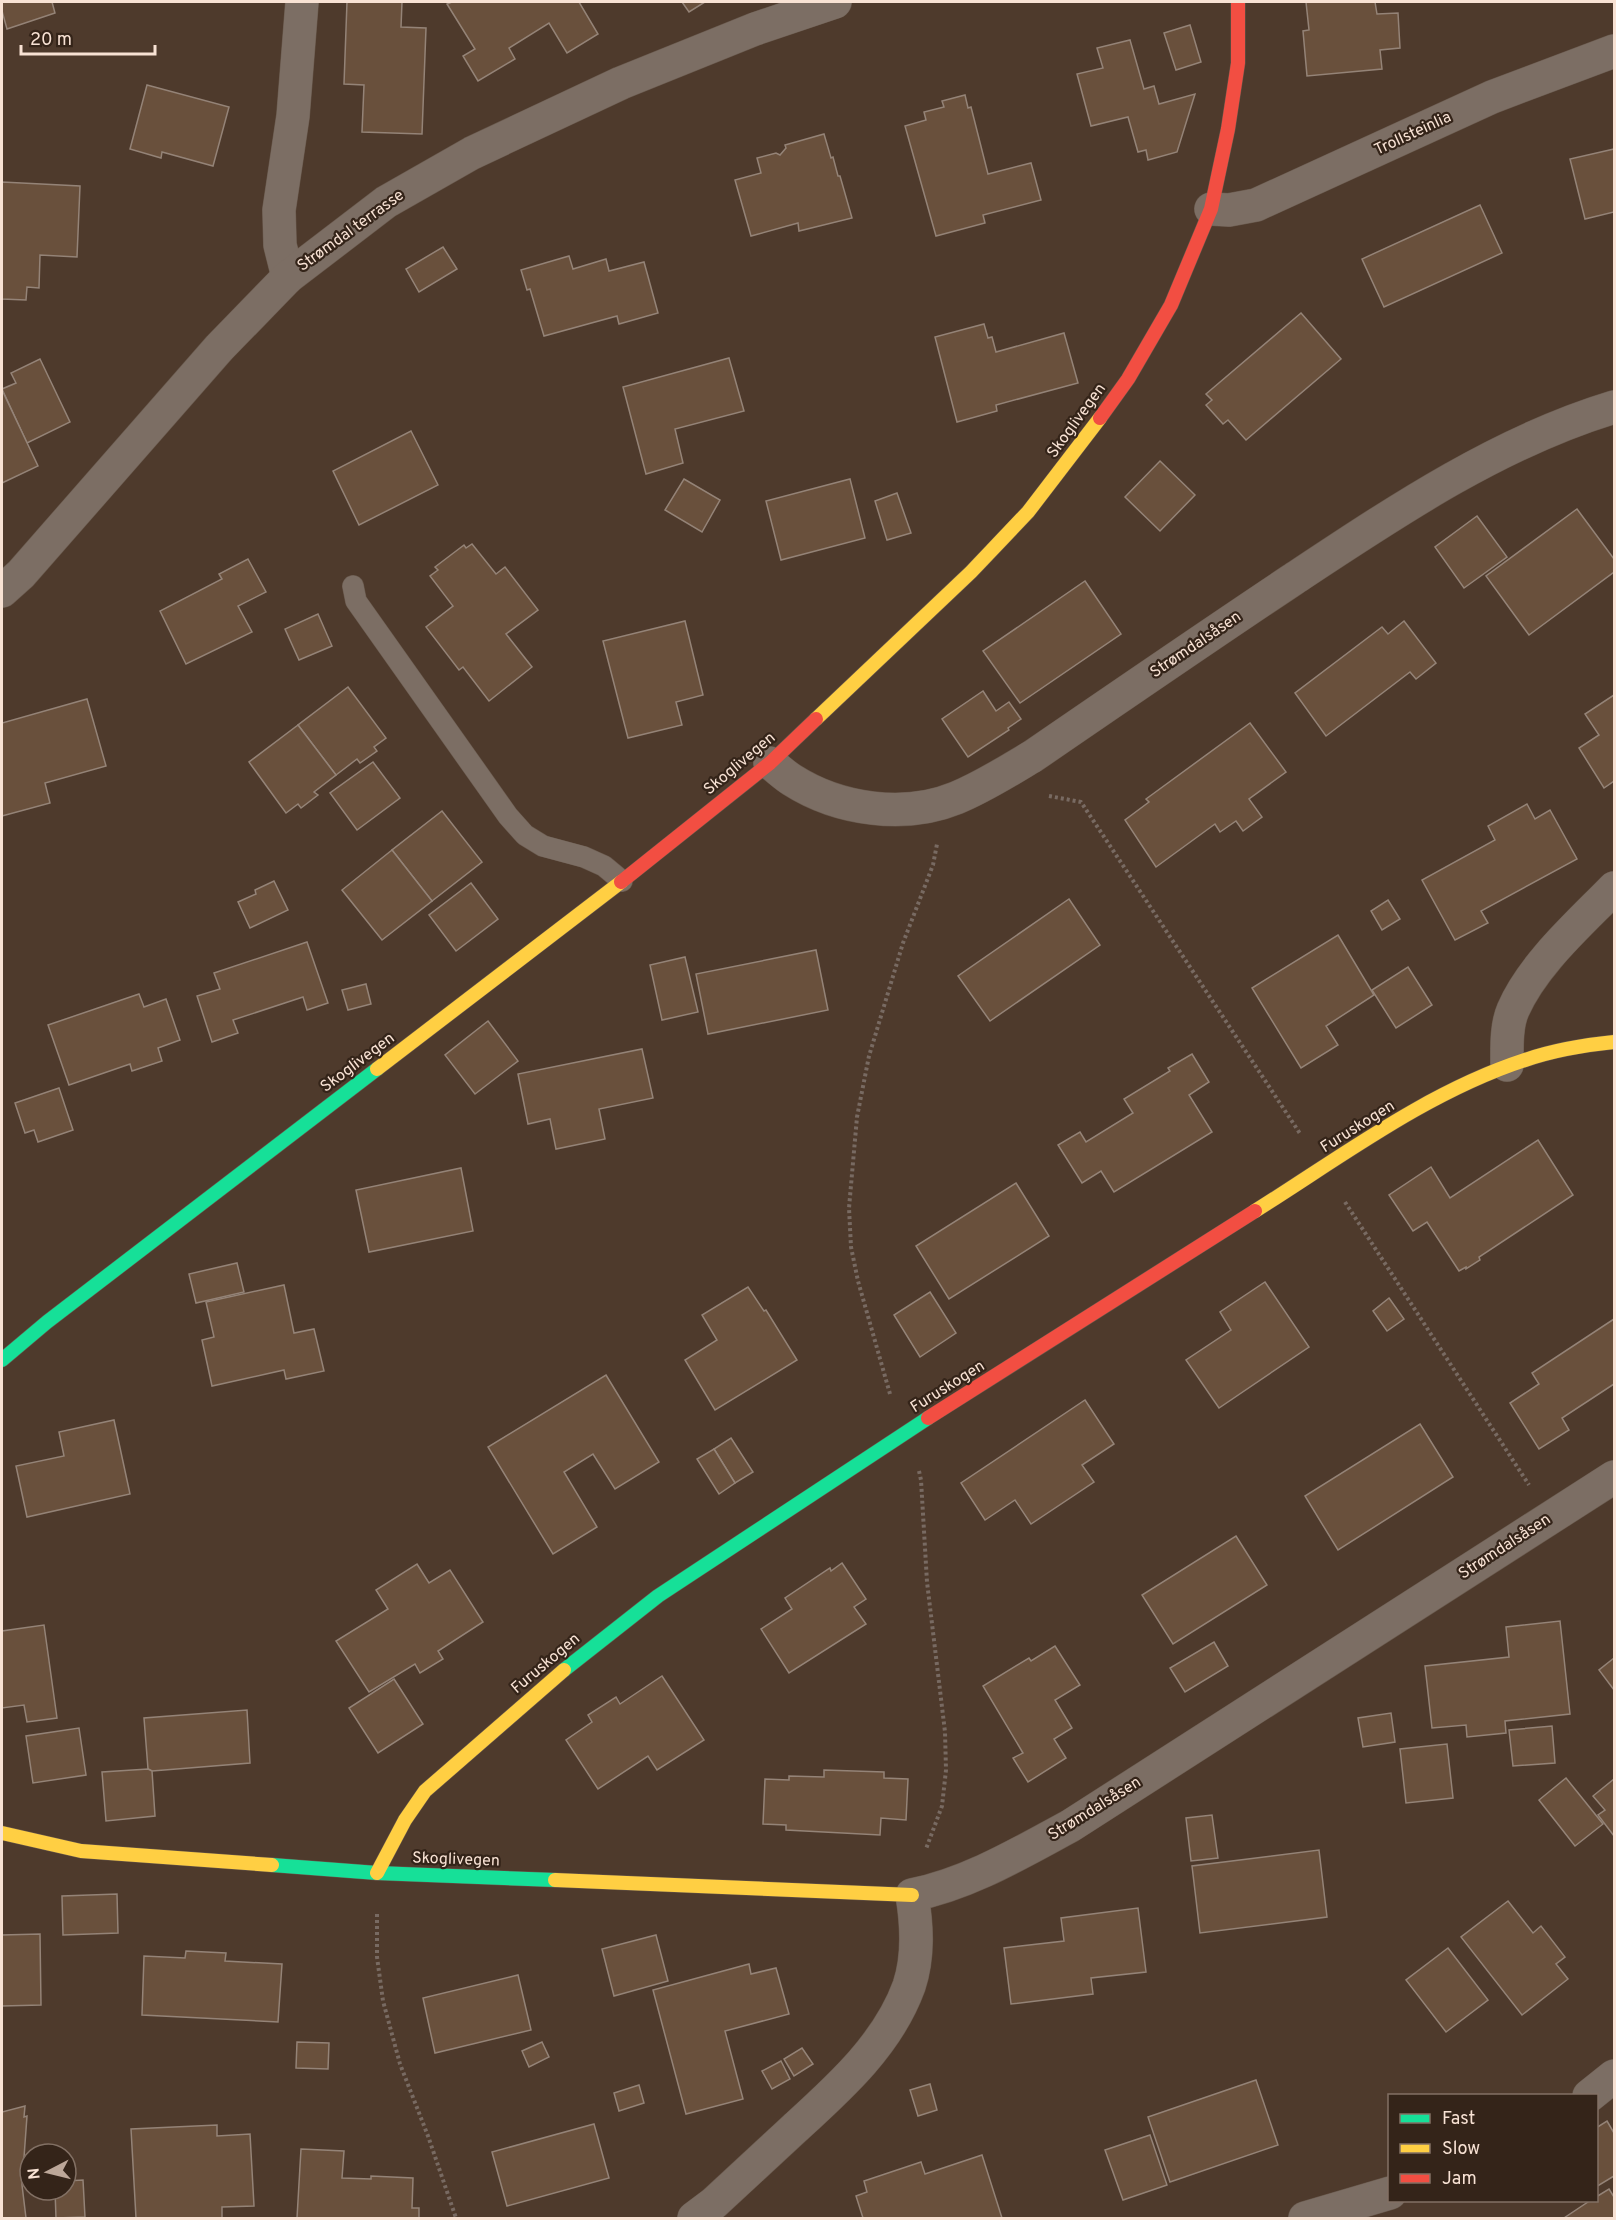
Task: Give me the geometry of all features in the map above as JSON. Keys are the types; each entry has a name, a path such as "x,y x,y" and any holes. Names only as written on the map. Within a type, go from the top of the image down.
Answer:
{"street":[{"path":"288,276 280,244 279,210 293,116 302,2"},
{"name":"Strømdal terrasse","path":"2,591 21,574 219,348 288,276 386,202 472,153 621,83 745,33 835,2"},
{"name":"Skoglivegen","path":"2,1360 66,1308 622,881 770,763 971,572 1028,512 1080,446 1128,379 1172,305 1193,256 1210,209 1228,129 1238,63 1238,2"},
{"name":"Trollsteinlia","path":"1210,209 1229,210 1257,205 1492,97 1614,51"},
{"name":"Strømdalsåsen","path":"770,763 793,780 825,795 859,806 896,810 916,809 954,799 990,782 1033,756 1359,536 1484,462 1537,436 1614,406"},
{"path":"1507,1065 1507,1041 1512,1011 1529,983 1555,949 1614,888"},
{"name":"Furuskogen","path":"377,1873 405,1820 425,1791 574,1661 658,1596 905,1433 1391,1125 1455,1088 1507,1065 1553,1051 1594,1043 1614,1042"},
{"name":"Strømdalsåsen","path":"918,1894 964,1879 1017,1855 1070,1826 1611,1488"},
{"name":"Skoglivegen","path":"2,1833 81,1851 377,1873 918,1894"},
{"path":"713,2213 839,2087 876,2046 896,2015 910,1984 916,1953 918,1894"},
{"path":"1592,2094 1614,2076"},
{"path":"1305,2218 1388,2193"}],"lane":[{"path":"353,586 356,601 508,816 525,835 543,846 584,857 604,866 622,881"}],"path":[{"path":"918,1894 926,1845 942,1806 946,1770 945,1732 927,1582 921,1480 915,1455 896,1413 881,1366 858,1281 851,1247 849,1208 856,1117 868,1056 903,943 933,865 938,839 935,804"},
{"path":"377,1873 377,1957 383,2001 400,2064 456,2218"}],"building":[{"path":"2,2 52,2 55,13 7,29"},
{"path":"347,2 402,2 401,27 426,28 422,134 362,132 364,85 344,84"},
{"path":"452,2 579,2 598,34 567,53 549,23 509,48 515,59 478,81 463,56 475,49 447,4"},
{"path":"682,2 705,2 689,12"},
{"path":"1306,2 1375,2 1377,14 1398,13 1400,48 1380,50 1382,69 1307,76 1303,31 1309,30"},
{"path":"1190,25 1201,62 1176,70 1164,33"},
{"path":"1130,40 1144,89 1154,86 1159,104 1195,94 1177,152 1148,160 1146,150 1138,152 1128,117 1091,126 1077,74 1103,68 1097,48"},
{"path":"147,85 229,107 213,166 162,152 161,158 130,149"},
{"path":"965,95 968,108 971,107 988,174 1031,163 1041,200 983,215 985,223 936,236 905,126 926,120 924,112 944,107 942,101"},
{"path":"824,134 831,158 833,157 838,176 840,176 852,218 799,231 798,223 751,236 735,180 761,173 757,158 776,153 780,155 786,148 785,145"},
{"path":"1614,149 1614,212 1585,219 1570,159"},
{"path":"2,182 80,186 77,257 40,255 39,288 27,287 26,300 2,299"},
{"path":"1480,205 1502,253 1384,307 1362,259"},
{"path":"443,247 457,269 419,292 406,269"},
{"path":"569,256 573,269 606,259 609,271 644,262 658,313 619,324 617,316 544,336 530,289 527,290 521,270"},
{"path":"1301,313 1341,359 1246,440 1228,420 1223,424 1206,405 1212,400 1206,394"},
{"path":"984,324 988,338 992,337 996,352 1064,333 1078,383 996,405 997,411 957,422 935,337"},
{"path":"729,358 744,411 675,429 683,463 646,474 623,387"},
{"path":"40,359 70,422 27,443 2,389 16,383 11,373"},
{"path":"2,390 38,466 2,483"},
{"path":"411,431 438,485 359,525 333,471"},
{"path":"1160,461 1195,495 1160,531 1125,497"},
{"path":"684,479 720,500 702,532 665,510"},
{"path":"850,479 865,538 781,560 766,501"},
{"path":"897,493 911,533 887,540 875,501"},
{"path":"1577,509 1614,559 1614,572 1529,635 1486,576"},
{"path":"1477,516 1507,557 1464,588 1435,547"},
{"path":"472,544 496,574 505,567 538,610 506,634 532,667 489,701 463,667 459,670 426,627 453,606 430,576 438,570 435,567 464,545 466,548"},
{"path":"248,559 266,592 238,606 252,632 186,664 160,611 222,579 219,574"},
{"path":"1085,581 1121,634 1020,703 983,651"},
{"path":"318,614 332,646 299,660 285,629"},
{"path":"685,621 703,695 676,702 682,725 628,738 603,641"},
{"path":"1404,621 1436,663 1416,679 1410,672 1326,736 1295,693 1382,627 1388,634"},
{"path":"348,687 386,738 374,747 377,751 360,763 357,759 336,775 298,725"},
{"path":"983,691 996,711 1009,702 1021,719 1008,728 1009,730 968,757 942,719"},
{"path":"1614,695 1614,781 1604,788 1579,748 1599,735 1585,714"},
{"path":"87,699 106,766 45,783 50,803 2,816 2,723"},
{"path":"1250,723 1286,772 1249,799 1262,817 1243,831 1236,821 1220,832 1215,824 1156,867 1125,820 1149,802 1146,799"},
{"path":"298,725 336,775 314,792 318,795 301,808 298,804 286,813 249,762"},
{"path":"373,762 400,798 357,830 330,793"},
{"path":"1527,804 1535,819 1550,810 1577,859 1481,911 1488,923 1455,940 1422,880 1495,840 1488,826"},
{"path":"442,811 482,862 432,901 392,850"},
{"path":"392,850 432,901 382,940 342,890"},
{"path":"274,881 288,910 250,928 238,902 256,894 255,890"},
{"path":"471,883 498,919 456,951 429,915"},
{"path":"1069,899 1100,945 990,1021 958,976"},
{"path":"1388,900 1400,919 1382,930 1371,911"},
{"path":"1338,935 1374,995 1326,1026 1338,1045 1301,1068 1252,988"},
{"path":"307,942 328,1003 307,1010 303,997 233,1020 238,1033 212,1042 197,996 220,989 214,973"},
{"path":"816,950 828,1010 708,1034 696,974"},
{"path":"685,957 698,1012 662,1020 650,965"},
{"path":"1408,967 1432,1005 1396,1028 1372,990"},
{"path":"366,984 371,1004 348,1010 342,990"},
{"path":"139,994 144,1007 166,999 180,1040 158,1048 162,1061 132,1071 130,1064 69,1085 48,1025"},
{"path":"488,1021 518,1061 475,1094 445,1055"},
{"path":"642,1049 653,1098 599,1109 605,1139 556,1149 550,1119 528,1124 518,1074"},
{"path":"1192,1054 1209,1082 1189,1095 1212,1132 1114,1192 1101,1171 1082,1183 1058,1145 1080,1132 1086,1142 1133,1113 1124,1099 1170,1071 1168,1068"},
{"path":"59,1088 73,1130 38,1142 34,1130 25,1133 15,1103"},
{"path":"1538,1140 1573,1195 1479,1257 1480,1260 1466,1269 1466,1267 1459,1271 1427,1222 1413,1231 1389,1195 1431,1167 1450,1198"},
{"path":"461,1168 473,1231 369,1252 356,1190"},
{"path":"1016,1183 1049,1236 949,1299 916,1246"},
{"path":"237,1263 244,1292 196,1303 189,1274"},
{"path":"1265,1282 1309,1347 1219,1408 1186,1360 1231,1330 1220,1312"},
{"path":"284,1285 294,1333 314,1329 324,1371 286,1379 284,1370 212,1386 202,1340 214,1337 206,1302"},
{"path":"748,1287 764,1311 766,1310 797,1360 715,1410 685,1360 717,1340 702,1315"},
{"path":"930,1292 956,1333 920,1357 894,1315"},
{"path":"1389,1298 1404,1319 1387,1331 1373,1311"},
{"path":"1614,1319 1614,1384 1562,1418 1569,1430 1539,1449 1510,1403 1539,1384 1532,1373"},
{"path":"606,1375 659,1462 615,1489 593,1454 564,1472 597,1527 553,1554 488,1447"},
{"path":"1085,1400 1114,1444 1082,1465 1094,1482 1031,1524 1015,1500 985,1520 961,1483"},
{"path":"114,1420 130,1494 27,1517 16,1466 64,1456 59,1432"},
{"path":"1420,1424 1453,1477 1338,1550 1305,1496"},
{"path":"731,1438 753,1472 735,1483 714,1449"},
{"path":"714,1449 735,1483 719,1494 697,1459"},
{"path":"1236,1536 1267,1585 1173,1644 1142,1595"},
{"path":"842,1563 866,1599 854,1607 866,1624 789,1673 761,1629 792,1609 785,1598 830,1568 831,1571"},
{"path":"417,1564 429,1583 450,1570 483,1622 438,1651 443,1659 420,1673 415,1664 369,1692 336,1641 388,1609 376,1590"},
{"path":"1560,1621 1570,1714 1505,1721 1506,1733 1467,1737 1466,1725 1432,1728 1425,1666 1509,1657 1506,1627"},
{"path":"44,1625 57,1718 27,1722 24,1705 2,1708 2,1631"},
{"path":"1214,1642 1228,1666 1185,1692 1170,1668"},
{"path":"1055,1646 1080,1685 1055,1700 1072,1728 1054,1739 1066,1758 1028,1782 1013,1758 1023,1753 983,1686 1029,1658 1031,1661"},
{"path":"1614,1658 1614,1690 1599,1670"},
{"path":"662,1676 704,1740 657,1770 648,1756 598,1789 566,1740 592,1722 588,1715 616,1697 620,1704"},
{"path":"394,1679 423,1724 378,1753 349,1708"},
{"path":"247,1710 250,1763 152,1771 148,1769 144,1718"},
{"path":"1391,1713 1395,1742 1363,1747 1358,1718"},
{"path":"1552,1726 1555,1763 1513,1766 1509,1730"},
{"path":"79,1728 86,1775 33,1783 26,1736"},
{"path":"1447,1744 1453,1798 1406,1803 1400,1749"},
{"path":"148,1769 152,1771 155,1816 106,1821 102,1772"},
{"path":"824,1770 884,1772 884,1778 908,1779 906,1820 881,1818 880,1835 786,1830 786,1825 763,1824 765,1779 789,1780 789,1776 824,1777"},
{"path":"1566,1778 1603,1824 1575,1846 1539,1800"},
{"path":"1614,1779 1614,1836 1598,1815 1605,1810 1593,1796"},
{"path":"1212,1815 1218,1858 1191,1861 1186,1818"},
{"path":"1319,1850 1327,1917 1200,1933 1192,1866"},
{"path":"117,1894 118,1933 63,1935 62,1896"},
{"path":"1508,1901 1533,1933 1541,1926 1565,1957 1556,1964 1568,1979 1522,2015 1461,1937"},
{"path":"1138,1908 1146,1972 1091,1978 1093,1994 1011,2004 1004,1948 1064,1941 1061,1918"},
{"path":"40,1934 41,2005 2,2006 2,1935"},
{"path":"656,1935 668,1981 614,1996 602,1949"},
{"path":"1448,1948 1488,2000 1446,2032 1406,1980"},
{"path":"186,1951 226,1953 225,1961 282,1964 278,2022 142,2015 144,1956 185,1958"},
{"path":"749,1964 751,1974 776,1968 789,2014 725,2031 743,2099 686,2114 653,1990"},
{"path":"518,1975 531,2030 435,2053 423,1998"},
{"path":"297,2042 329,2043 328,2069 296,2068"},
{"path":"542,2042 549,2057 529,2067 522,2051"},
{"path":"802,2048 813,2064 794,2076 784,2059"},
{"path":"781,2061 790,2079 772,2089 762,2071"},
{"path":"1256,2080 1278,2145 1170,2182 1148,2117"},
{"path":"930,2084 937,2110 918,2116 910,2090"},
{"path":"639,2085 644,2103 619,2111 614,2093"},
{"path":"25,2106 24,2117 27,2116 25,2142 18,2142 18,2202 24,2202 26,2218 2,2218 2,2112"},
{"path":"1607,2121 1614,2133 1614,2176 1598,2186 1598,2127"},
{"path":"594,2124 609,2178 507,2206 492,2152"},
{"path":"217,2125 217,2136 250,2134 254,2206 222,2207 222,2218 136,2218 131,2129"},
{"path":"1150,2135 1167,2185 1123,2200 1105,2150"},
{"path":"301,2149 344,2151 342,2178 371,2179 371,2176 413,2178 412,2208 419,2208 419,2218 297,2218"},
{"path":"982,2155 1002,2218 863,2218 856,2196 867,2192 864,2181 921,2162 925,2174"},
{"path":"78,2180 83,2180 85,2217 56,2218 55,2202 78,2202"},
{"path":"1609,2189 1614,2197 1614,2218 1564,2218 1588,2202 1598,2202 1598,2196"}],"traffic: fast":[{"path":"2,1360 47,1322 377,1069"},
{"path":"564,1670 658,1596 928,1418"},
{"path":"272,1865 377,1873 555,1880"}],"traffic: slow":[{"path":"816,719 971,572 1028,512 1100,418"},
{"path":"377,1069 621,882"},
{"path":"1255,1211 1386,1127 1489,1073 1536,1056 1569,1048 1614,1042"},
{"path":"377,1873 405,1820 425,1791 564,1670"},
{"path":"2,1833 81,1851 272,1865"},
{"path":"555,1880 912,1895"}],"traffic: jam":[{"path":"1100,418 1128,379 1171,305 1211,209 1228,129 1238,63 1238,2"},
{"path":"621,882 770,763 816,719"},
{"path":"928,1418 1255,1211"}]}
